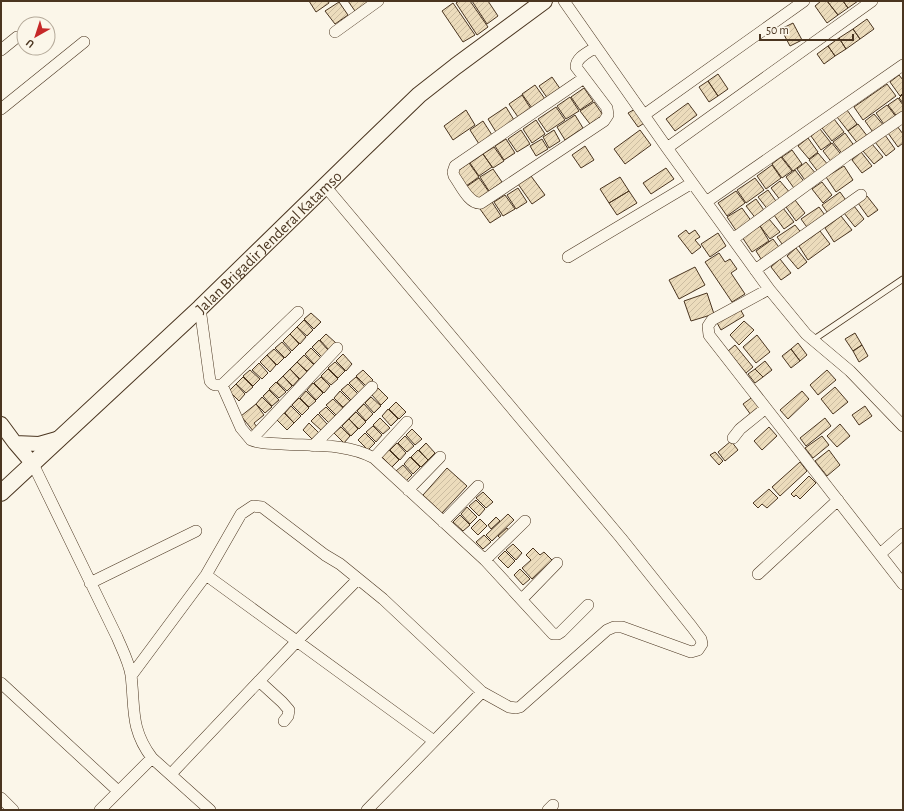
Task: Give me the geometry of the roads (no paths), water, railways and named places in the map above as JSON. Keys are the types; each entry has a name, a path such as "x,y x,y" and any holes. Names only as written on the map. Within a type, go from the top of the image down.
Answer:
{"main road":[{"name":"Jalan Brigadir Jenderal Katamso","path":"1,493 200,308 396,117 456,66 544,1"}],"street":[{"path":"335,32 378,1"},
{"path":"564,1 667,148 769,289 806,334 850,371 901,421"},
{"path":"644,115 804,1"},
{"path":"667,148 872,1"},
{"path":"1,50 16,39"},
{"path":"1,109 84,42"},
{"path":"584,78 455,166 453,172 454,176 472,202 477,204 481,203 604,121 608,115 608,112 584,78 576,67 576,63 579,59 596,47"},
{"path":"706,202 903,65"},
{"path":"733,239 846,156 903,117"},
{"path":"568,257 692,183"},
{"path":"131,676 206,575 229,538 237,519 247,509 254,506 262,507 384,599 482,692 509,707 520,707 608,630 614,627 622,627 691,652 698,650 702,644 701,639 692,627 621,538 325,186"},
{"path":"755,270 861,195"},
{"path":"769,289 712,320 709,323 709,335 903,584"},
{"path":"200,308 210,381 216,386 222,385 298,312"},
{"path":"251,440 337,348"},
{"path":"222,385 241,428 251,440 354,450 363,452 374,458 485,560 554,634 561,632 588,605"},
{"path":"313,446 372,387"},
{"path":"733,438 740,429 766,408"},
{"path":"374,458 407,422"},
{"path":"1,424 33,464 117,637 128,664 131,676 135,723 140,739 152,758 210,810"},
{"path":"15,443 39,444 60,438"},
{"path":"408,490 440,457"},
{"path":"443,522 478,486"},
{"path":"758,574 838,500"},
{"path":"485,560 525,521"},
{"path":"90,583 196,531"},
{"path":"880,554 903,534"},
{"path":"522,599 557,564"},
{"path":"206,575 434,740"},
{"path":"171,774 358,579"},
{"path":"258,682 282,702 289,710 288,716 284,721"},
{"path":"2,685 118,791"},
{"path":"367,810 482,692"},
{"path":"100,810 152,758"},
{"path":"1,798 13,810"}],"lane":[{"path":"813,340 903,279"}]}
